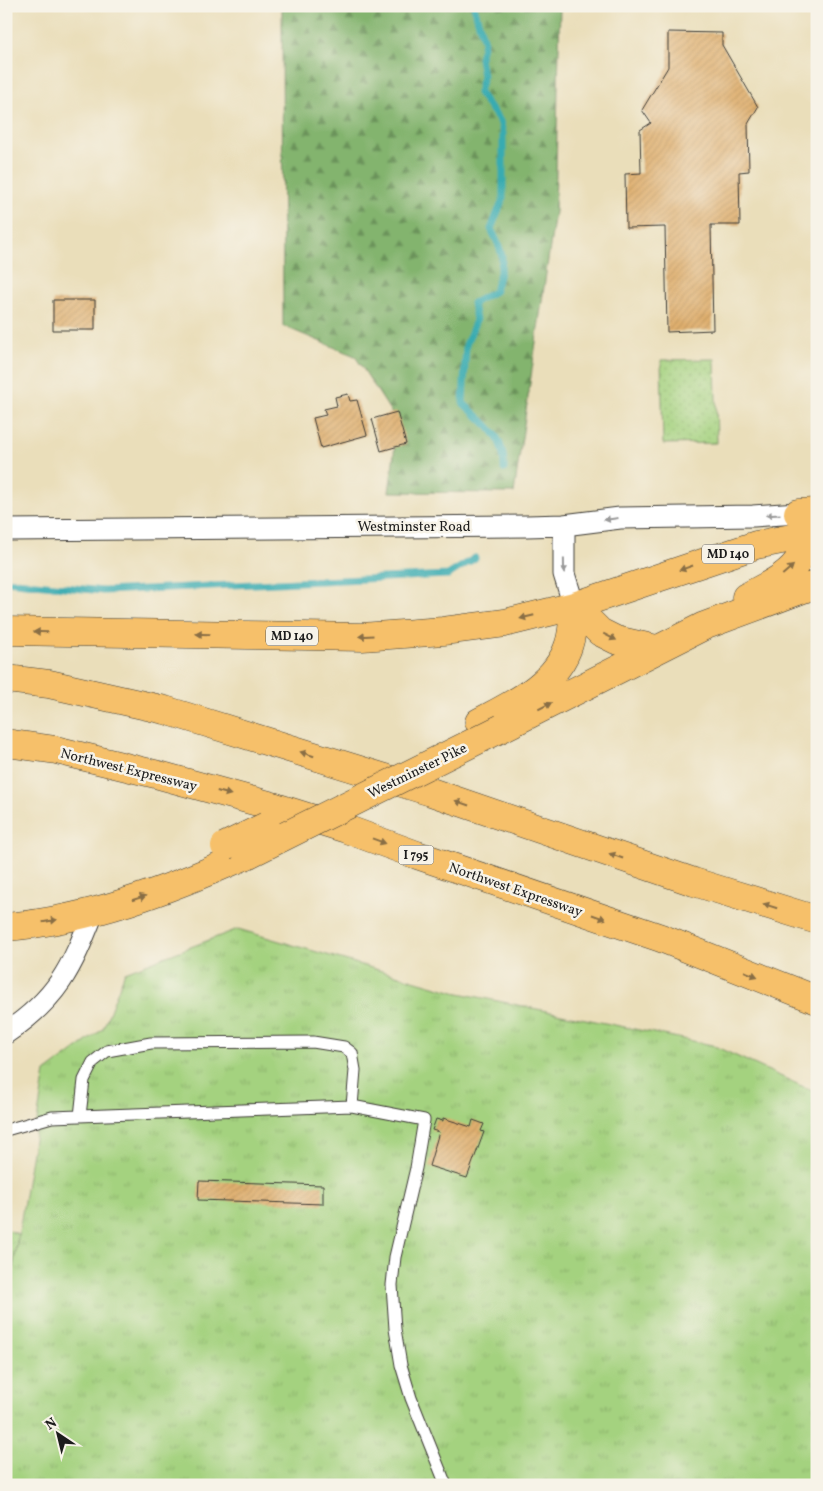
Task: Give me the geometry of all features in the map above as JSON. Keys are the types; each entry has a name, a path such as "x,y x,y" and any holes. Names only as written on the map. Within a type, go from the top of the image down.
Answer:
{"highway":[{"name":"MD 140","path":"6,631 362,637 443,631 505,623 574,606 756,545 809,523"},
{"path":"704,626 792,567 802,555 809,523"},
{"name":"Westminster Pike","path":"6,927 93,913 196,877 236,850 490,725 656,650 704,626 817,584"},
{"path":"574,606 600,632 616,640 656,650"},
{"path":"490,725 516,702 544,682 561,664 570,644 574,606"},
{"path":"6,679 49,684 165,710 431,792 694,882 817,920"},
{"name":"Northwest Expressway","path":"6,743 56,750 159,775 302,815 661,938 817,1000"}],"street":[{"name":"Westminster Road","path":"6,530 564,525 620,518 753,516 809,523"},
{"path":"564,525 564,574 574,606"},
{"path":"6,1033 24,1021 46,1001 66,975 79,949 93,913"}],"lane":[{"path":"80,1116 84,1080 93,1062 107,1050 151,1043 313,1042 344,1047 352,1053 355,1070 352,1106"},
{"path":"6,1130 52,1117 352,1106 424,1120 416,1168 395,1257 392,1285 395,1329 401,1365 414,1406 446,1485"}],"green space":[{"path":"282,6 560,6 555,212 514,493 389,492 398,423 355,356 283,326"},
{"path":"715,359 717,443 663,444 661,360"},
{"path":"238,929 454,992 712,1045 817,1093 817,1485 6,1485 6,1312 45,1072 103,1029 125,972"},
{"path":"6,1229 18,1234 6,1312"}],"building":[{"path":"668,32 722,33 722,45 758,107 748,124 749,171 739,172 740,225 711,225 713,330 667,332 665,227 626,228 625,174 641,173 640,130 651,123 642,110 668,67"},
{"path":"53,300 95,300 95,330 53,330"},
{"path":"348,394 350,401 357,400 367,435 321,448 313,418 326,415 324,409 337,406 335,397"},
{"path":"397,412 406,444 381,451 372,419"},
{"path":"443,1118 471,1127 473,1120 484,1124 481,1131 484,1132 467,1178 429,1166 439,1132 432,1130 436,1119 443,1121"},
{"path":"199,1181 323,1185 323,1204 198,1200"}],"waterway":[{"path":"474,6 484,42 480,58 483,76 479,93 500,121 503,133 503,199 491,229 500,247 502,260 495,291 473,303 476,320 466,345 463,403 486,424 498,439 504,469"},
{"path":"6,581 103,591 448,575 475,558"}]}
